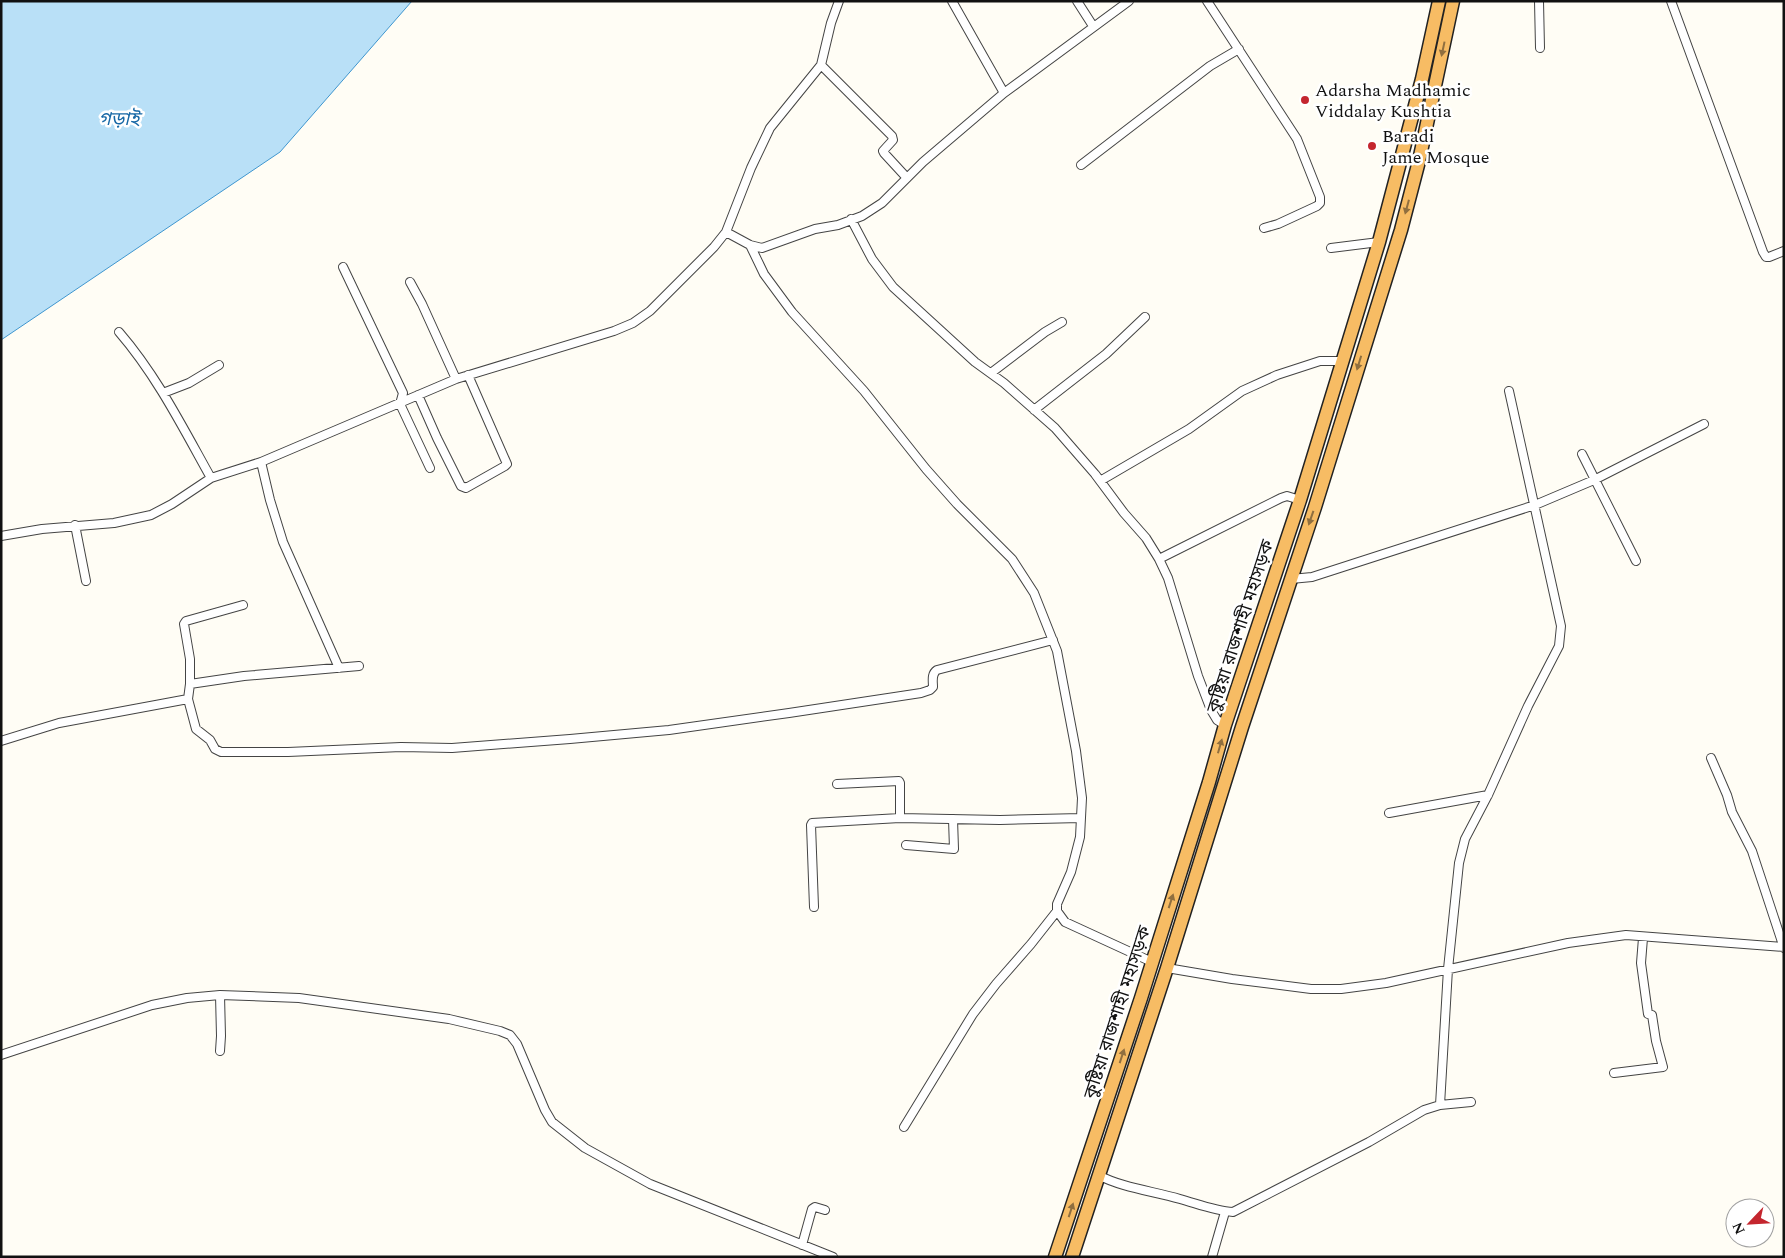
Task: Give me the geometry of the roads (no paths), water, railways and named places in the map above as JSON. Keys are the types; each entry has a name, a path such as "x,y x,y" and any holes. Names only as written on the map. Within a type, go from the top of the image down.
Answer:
{"highway":[{"name":"কুষ্টিয়া রাজশাহী মহাসড়ক","path":"1056,1257 1141,998 1210,782 1225,725 1300,500 1343,361 1385,222 1422,79 1439,1"},
{"name":"কুষ্টিয়া রাজশাহী মহাসড়ক","path":"1072,1257 1167,968 1401,230 1419,161 1453,1"},
{"path":"1385,222 1401,230"},
{"path":"1288,536 1303,542"},
{"path":"1141,998 1155,1002"}],"street":[{"path":"1,536 76,525 114,523 151,514 172,504 211,478 261,462 456,379 605,334 633,323 650,311 714,247 726,232 762,143 770,128 821,65 831,23 839,1"},
{"path":"952,1 1004,93"},
{"path":"1077,1 1093,26"},
{"path":"726,232 750,245 762,248 815,229 838,225 862,216 882,203 923,162 1004,93 1129,1"},
{"path":"1206,1 1297,139 1320,197 1320,203 1317,206 1278,224 1264,228"},
{"path":"1539,1 1540,48"},
{"path":"1671,1 1763,252 1769,257 1784,251"},
{"path":"1081,166 1210,66 1239,49"},
{"path":"821,65 892,136 893,140 883,151 907,178"},
{"path":"851,219 872,259 894,287 975,362 1004,383 1055,428 1146,538 1168,578 1198,676 1211,710 1217,720 1225,725"},
{"path":"1331,248 1379,242"},
{"path":"750,245 764,274 792,312 864,391 926,469 957,504 1012,559 1034,593 1057,651 1076,751 1082,798 1080,837 1070,872 1057,904 1057,911 1065,922 1152,962"},
{"path":"343,267 403,393 400,404 430,468"},
{"path":"410,282 456,379"},
{"path":"1034,410 1106,354 1145,317"},
{"path":"991,373 1045,332 1062,322"},
{"path":"119,332 135,351 163,392 211,478"},
{"path":"1100,481 1189,428 1242,391 1277,375 1320,361 1343,361"},
{"path":"163,392 188,383 219,365"},
{"path":"418,395 461,486 466,488 507,464 468,375"},
{"path":"1440,1105 1448,969 1459,863 1465,839 1488,795 1528,706 1559,646 1562,634 1509,391"},
{"path":"1291,579 1312,578 1535,505 1594,480 1704,424"},
{"path":"1582,454 1636,560"},
{"path":"261,462 283,542 339,668"},
{"path":"1159,559 1277,500 1287,496 1300,500"},
{"path":"76,525 86,581"},
{"path":"243,605 186,621 184,624 190,659 188,698 196,729 210,740 215,749 221,752 288,752 401,747 452,748 669,730 920,693 933,687 933,676 936,670 1053,640"},
{"path":"190,684 244,676 359,666"},
{"path":"1,741 59,723 188,698"},
{"path":"1167,968 1232,979 1311,989 1340,989 1386,983 1568,943 1626,935 1643,938 1784,947 1752,850 1732,812 1727,795 1710,758"},
{"path":"837,784 899,781 900,818"},
{"path":"1389,813 1488,795"},
{"path":"814,908 812,824 900,818 1000,820 1081,818"},
{"path":"906,845 952,850 955,847 953,819"},
{"path":"904,1127 973,1014 1057,911"},
{"path":"1614,1074 1663,1067 1652,1015 1648,1014 1642,963 1643,938"},
{"path":"220,995 220,1051"},
{"path":"1,1055 152,1005 187,998 220,995 299,998 449,1019 500,1031 510,1035 518,1044 545,1110 552,1122 585,1148 650,1184 833,1257"},
{"path":"1098,1175 1112,1182 1225,1212 1237,1211 1369,1142 1424,1110 1440,1105 1471,1102"},
{"path":"806,1257 805,1247 812,1209 815,1207 825,1210"},
{"path":"1212,1257 1225,1212"}],"water":[{"name":"গড়াই","path":"1,1 412,1 280,152 1,340"}],"place":[{"name":"Adarsha Madhamic Viddalay Kushtia","path":"1305,100"},
{"name":"Baradi Jame Mosque","path":"1372,146"}]}
